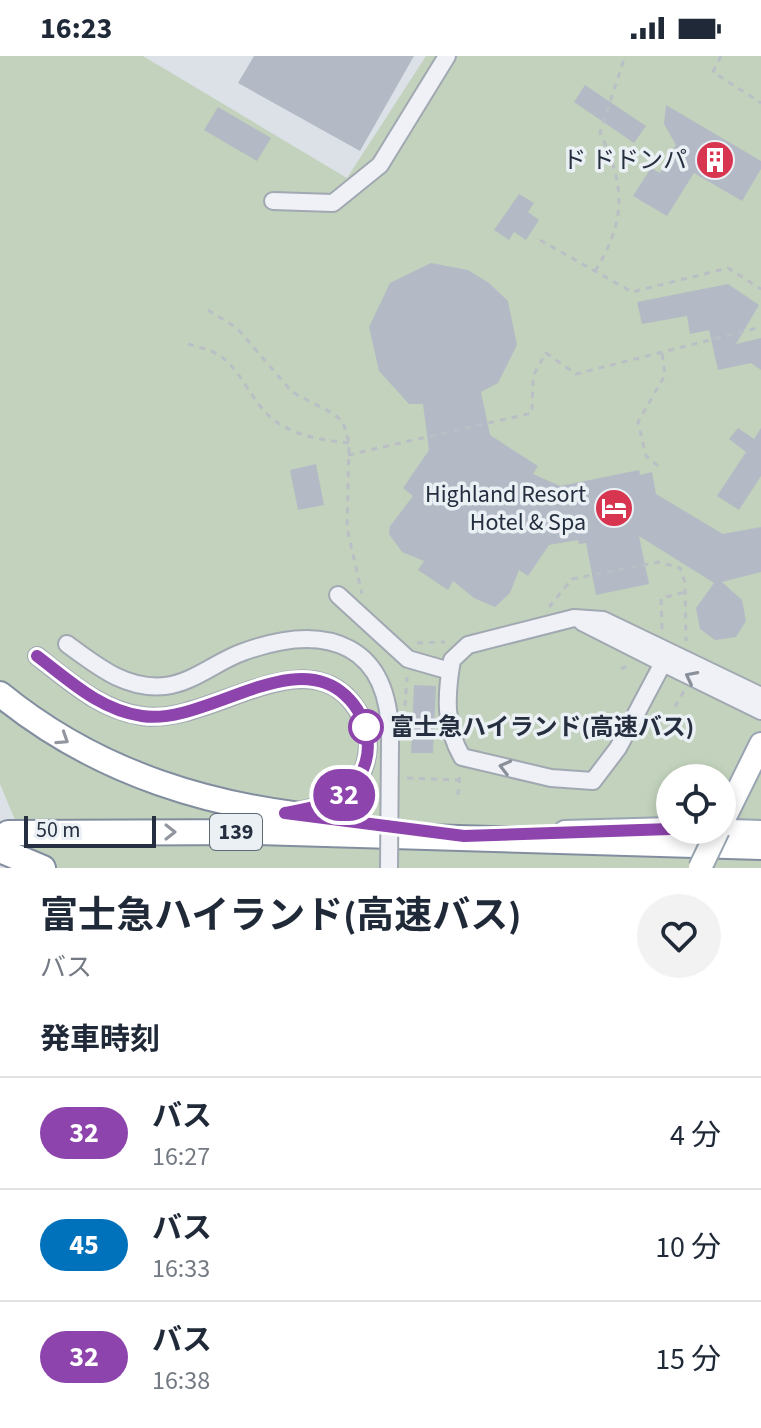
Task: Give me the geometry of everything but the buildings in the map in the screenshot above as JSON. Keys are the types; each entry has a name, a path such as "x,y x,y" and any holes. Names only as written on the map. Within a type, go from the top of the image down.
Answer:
{"highway":[{"path":"0,694 78,749 125,771 219,803 464,836"},
{"name":"139","path":"4,842 258,832 761,847"},
{"path":"4,842 43,868"}],"main road":[{"path":"736,794 761,744"},
{"path":"464,836 656,829"},
{"path":"736,831 761,832"},
{"path":"700,868 711,844"}],"lane":[{"path":"273,201 333,203 380,165 447,56"},
{"path":"338,595 408,659 450,671"},
{"path":"663,663 618,748 600,777 593,781 551,778 462,757 450,736 452,660 468,645 574,618 603,620 761,696"},
{"path":"574,618 761,711"},
{"path":"67,644 112,677 144,686 167,686 242,652 309,637 326,638 355,652 379,678 391,717 389,868"},
{"path":"37,656 93,700 142,717 172,716 260,686 293,681 317,679 338,688 354,703 366,727 369,746 364,768 341,798 285,813"}],"path":[{"path":"594,271 605,255 619,216 618,171 600,133 625,56"},
{"path":"721,56 713,72 761,103"},
{"path":"540,240 632,292 728,268 761,289"},
{"path":"208,310 237,328 292,392 343,422 349,443 347,528 363,597"},
{"path":"348,455 532,413 533,376 546,353 576,374 761,327"},
{"path":"188,344 218,355 236,371 256,404 277,423 297,433 349,443"},
{"path":"658,466 646,456 638,422 665,375 662,352"},
{"path":"407,683 408,659"},
{"path":"404,778 457,780"}],"green space":[{"path":"0,56 143,56 347,178 426,56 761,56 761,868 35,868 0,784"}],"bus line":[{"name":"32","path":"37,656 93,700 142,717 172,716 260,686 293,681 317,679 338,688 354,703 366,727 369,746 364,768 341,798 285,813 464,836 656,829"}],"place":[{"name":"ド ドドンパ","path":"715,160"},
{"name":"Highland Resort Hotel & Spa","path":"614,508"},
{"name":"富士急ハイランド(高速バス)","path":"366,727"}]}
